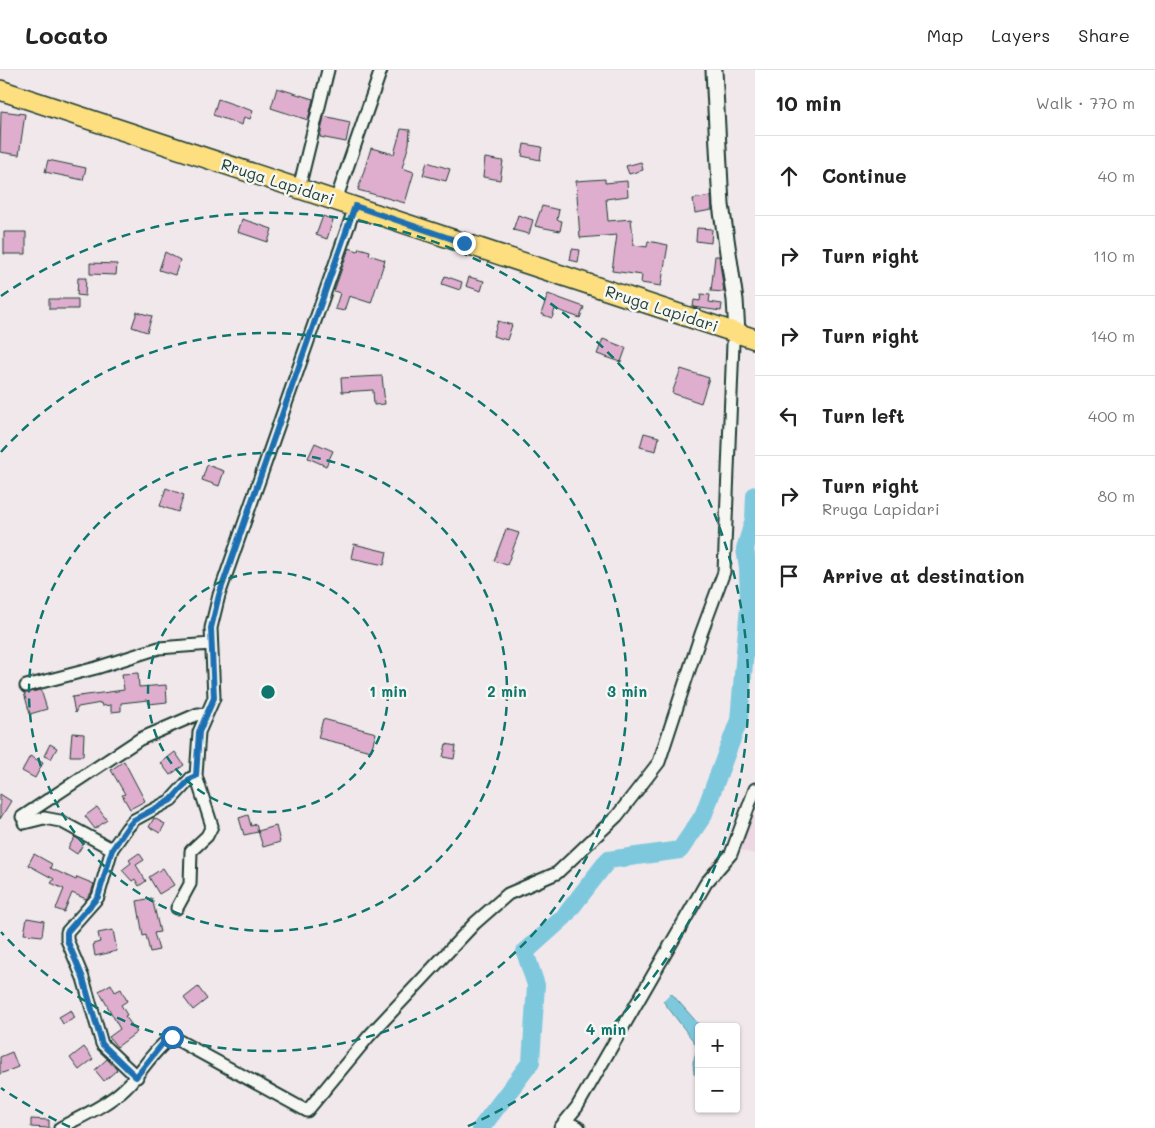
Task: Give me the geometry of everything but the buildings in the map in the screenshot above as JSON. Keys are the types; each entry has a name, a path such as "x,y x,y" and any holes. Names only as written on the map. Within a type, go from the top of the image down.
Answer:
{"main road":[{"name":"Rruga Lapidari","path":"0,90 755,339"}],"street":[{"path":"299,188 328,70"},
{"path":"336,200 381,70"},
{"path":"60,1128 89,1114 124,1089 163,1043 172,1037 307,1111 369,1036 474,923 508,894 557,873 617,816 659,762 701,634 724,572 734,343 737,332 735,300 721,205 714,70"},
{"path":"177,908 190,884 189,858 191,851 207,836 212,826 196,776 199,732 214,698 211,628 219,595 355,206"},
{"path":"26,686 96,668 159,648 211,644"},
{"path":"112,850 60,822 44,818 23,820 140,739 198,714 206,715"},
{"path":"136,1077 102,1044 83,978 67,940 67,932 98,897 112,850 134,820 171,800 186,782 196,776"},
{"path":"579,1128 563,1125 577,1107 706,883 731,854 755,789"}],"shaded area":[{"path":"755,809 755,854 739,850"}],"water":[{"path":"671,993 697,1023 695,1023 695,1043 663,1001"},
{"path":"695,1056 695,1074 694,1074 693,1062"}],"waterway":[{"path":"481,1128 531,1062 536,985 525,952 564,917 608,860 680,850 703,816 739,720 749,606 748,567 745,549 754,519 755,495"}],"route":[{"path":"172,1037 163,1043 136,1077 106,1050 100,1038 76,958 67,940 67,932 98,897 112,850 127,828 134,820 171,800 191,778 196,776 196,752 199,732 202,722 213,704 214,698 211,628 219,595 355,206 464,243"}]}
